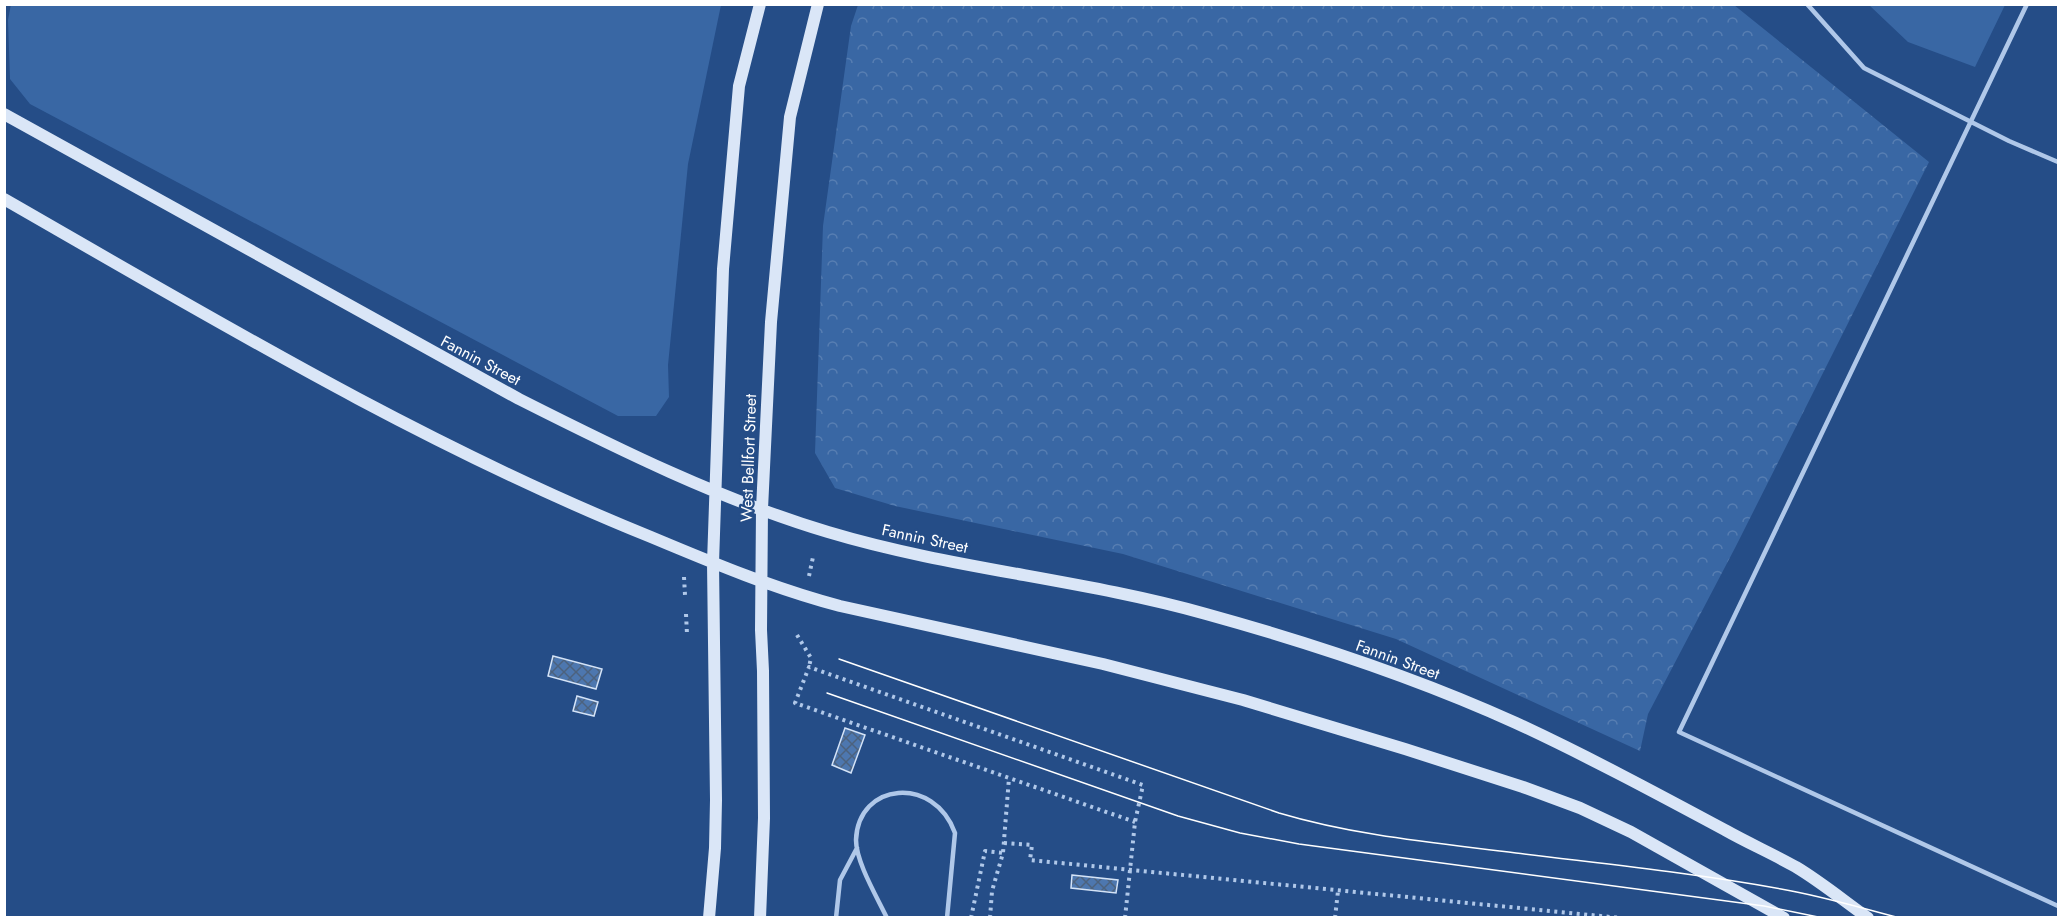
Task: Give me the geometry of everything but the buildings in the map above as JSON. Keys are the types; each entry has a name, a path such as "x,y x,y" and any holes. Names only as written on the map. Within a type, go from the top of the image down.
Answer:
{"main road":[{"name":"West Bellfort Street","path":"709,918 715,848 713,563 723,269 739,86 760,4"},
{"name":"West Bellfort Street","path":"760,918 764,818 762,509 771,322 790,117 818,4"},
{"name":"Fannin Street","path":"4,114 519,399 588,434 715,490 796,523 873,544 1165,603 1306,644 1415,682 1515,723 1633,780 1796,867 1868,918"},
{"path":"4,200 232,331 350,395 539,490 713,563 809,598 875,615 1103,664 1243,700 1523,786 1580,808 1631,832 1784,918"}],"lane":[{"path":"1807,4 1864,68 2058,162"},
{"path":"2028,4 1678,732 2058,906"},
{"path":"886,918 857,848 856,839 861,820 875,803 885,796 907,792 936,804 950,821 954,833 946,918"},
{"path":"836,918 840,880 857,848"}],"path":[{"path":"808,576 813,557"},
{"path":"684,577 685,595"},
{"path":"686,614 687,634"},
{"path":"796,635 812,658 795,703 1135,822"},
{"path":"809,667 1143,785 1135,822 1125,918"},
{"path":"990,918 992,891 1003,853 1009,777"},
{"path":"1004,843 1032,845 1030,860 1621,918"},
{"path":"972,918 986,851 1003,853"},
{"path":"1335,918 1338,891"}],"green space":[{"path":"11,4 721,5 688,164 668,365 669,397 656,416 618,416 30,104 10,79 8,20"},
{"path":"858,5 1734,5 1929,162 1736,546 1648,714 1640,751 1396,639 1123,554 895,506 835,488 815,453 823,226 851,26"},
{"path":"1869,5 2005,5 1975,67 1908,42"}],"tram line":[{"path":"839,659 1279,813 1308,821 1397,838 1748,883 1811,895 1900,918"},
{"path":"827,693 1178,816 1240,833 1299,844 1764,906 1823,918"}]}
